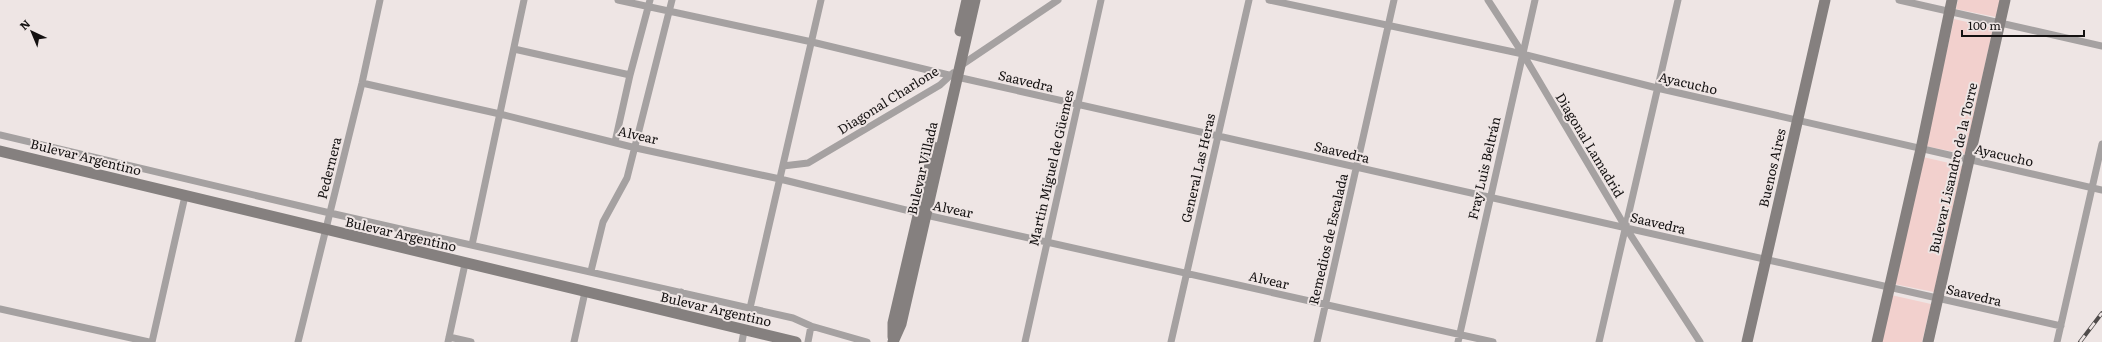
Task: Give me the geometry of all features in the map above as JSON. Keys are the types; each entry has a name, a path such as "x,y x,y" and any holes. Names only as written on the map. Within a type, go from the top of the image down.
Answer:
{"main road":[{"name":"Bulevar Villada","path":"922,214 901,324 893,342 893,323 922,214 954,77 967,0"},
{"name":"Bulevar Villada","path":"954,77 960,66 975,0"},
{"name":"Buenos Aires","path":"1747,342 1824,0"},
{"path":"1877,342 1921,149 1952,0"},
{"name":"Bulevar Lisandro de la Torre","path":"1928,342 2005,0"},
{"name":"Bulevar Argentino","path":"0,151 744,331 796,342"}],"street":[{"name":"Pedernera","path":"298,342 362,83 380,0"},
{"path":"472,245 524,0"},
{"name":"Saavedra","path":"618,0 649,3 669,10 812,42 954,77 2061,326"},
{"path":"591,271 603,222 627,178 636,148 672,0"},
{"path":"750,308 821,0"},
{"path":"960,66 1058,0"},
{"name":"Martin Miguel de Güemes","path":"1025,342 1101,0"},
{"name":"General Las Heras","path":"1171,342 1249,0"},
{"name":"Ayacucho","path":"1269,0 1523,54 1658,88 2102,190"},
{"name":"Remedios de Escalada","path":"1317,342 1394,0"},
{"name":"Diagonal Lamadrid","path":"1488,0 1523,54 1626,228 1700,342"},
{"name":"Fray Luis Beltrán","path":"1458,342 1535,0"},
{"path":"1600,342 1678,0"},
{"path":"1899,0 1999,24 2102,46"},
{"path":"615,142 630,75 649,3"},
{"path":"514,49 630,75"},
{"name":"Diagonal Charlone","path":"783,166 808,163 954,77"},
{"name":"Alvear","path":"362,83 500,114 636,148 780,178 922,214 1493,342"},
{"path":"0,135 330,213 793,318 811,326 867,342"},
{"path":"2057,342 2102,144"},
{"path":"152,342 185,196"},
{"path":"465,264 448,339 471,342"},
{"path":"574,342 585,292"},
{"path":"676,314 681,292"},
{"path":"0,309 148,342"},
{"path":"808,342 811,326"},
{"path":"742,342 744,331"}],"shaded area":[{"path":"1958,0 2000,0 1996,17 1956,9"},
{"path":"1954,19 1993,28 1965,154 1925,146"},
{"path":"1923,157 1962,166 1934,292 1894,284"},
{"path":"1891,295 1931,304 1922,342 1881,342"}],"railway":[{"path":"2080,342 2102,313"}]}
